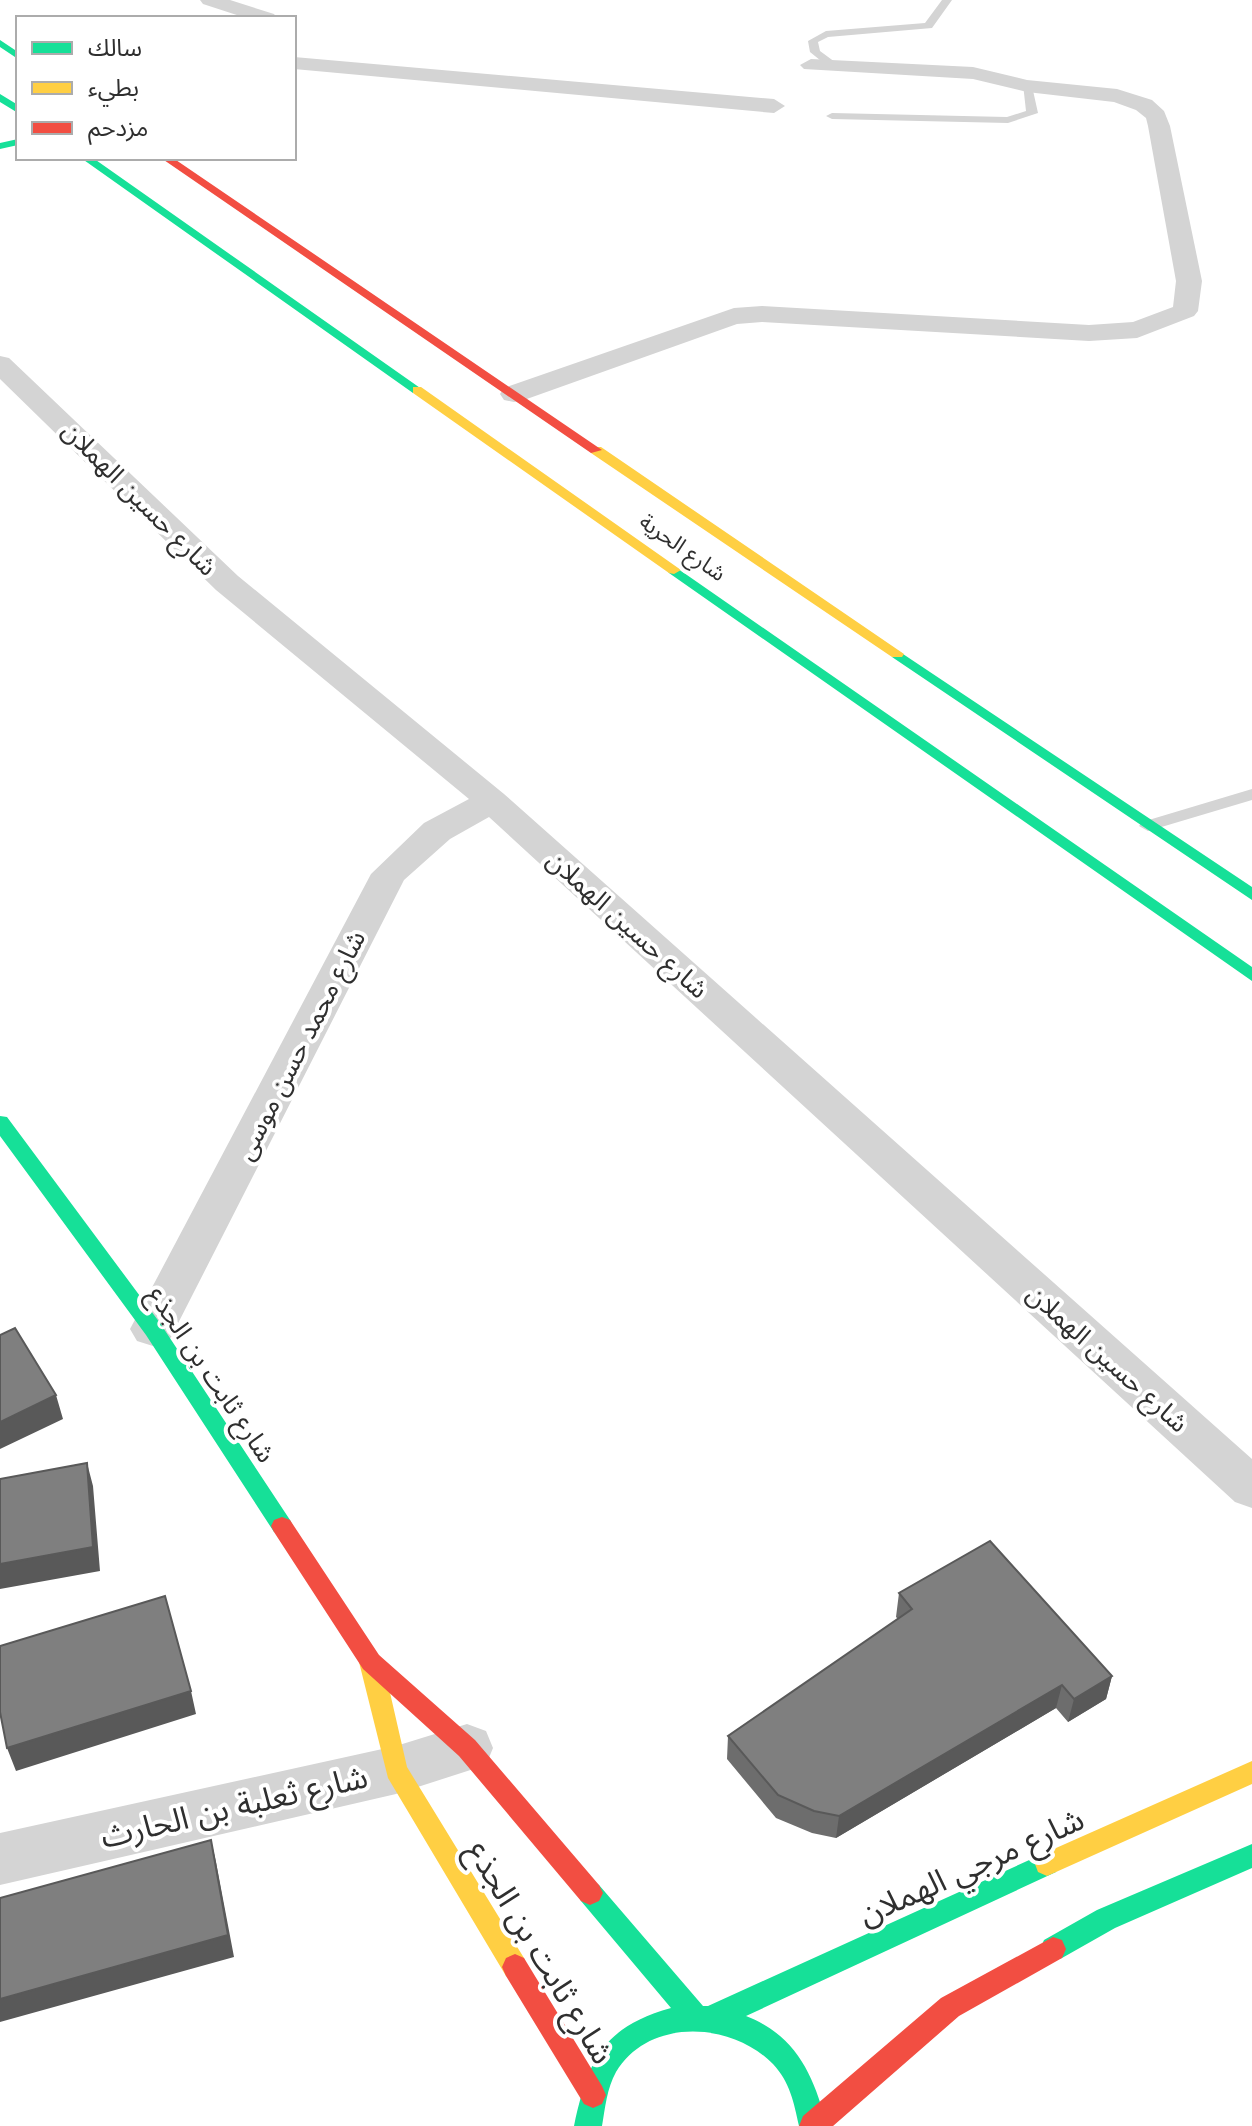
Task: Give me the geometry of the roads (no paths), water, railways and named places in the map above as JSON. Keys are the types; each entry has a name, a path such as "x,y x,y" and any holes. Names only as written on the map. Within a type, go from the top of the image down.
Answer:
{"main road":[{"name":"شارع الحرية","path":"89,160 1252,975"},
{"name":"شارع الحرية","path":"169,160 1252,895"},
{"name":"شارع ثابت بن الجذع","path":"0,1122 153,1329 371,1662 467,1748 694,2015"},
{"name":"شارع ثابت بن الجذع","path":"371,1662 396,1770 591,2100"},
{"name":"شارع مرجي الهملان","path":"716,2016 910,1925 1252,1772"},
{"path":"588,2126 591,2100 606,2064 627,2041 663,2021 694,2015 716,2016 748,2027 775,2045 802,2082 813,2126 950,2007 1106,1919 1252,1856"},
{"path":"566,2119 591,2100"}],"street":[{"path":"210,0 262,16"},
{"path":"296,63 774,106"},
{"path":"514,394 734,316 762,314 1089,333 1137,330 1185,311 1189,281 1184,252 1156,116 1144,105 1117,96 1027,86 973,73 811,65"},
{"name":"شارع حسين الهملان","path":"0,364 227,583 492,801 1252,1488"},
{"name":"شارع محمد حسن موسى","path":"153,1329 389,874 437,831 492,801"},
{"name":"شارع ثعلبة بن الحارث","path":"0,1859 396,1770 467,1748"}],"lane":[{"path":"835,67 815,52 813,41 826,34 928,26 947,0"},
{"path":"832,116 1008,120 1032,113 1027,86"},
{"path":"1148,826 1252,794"}]}
